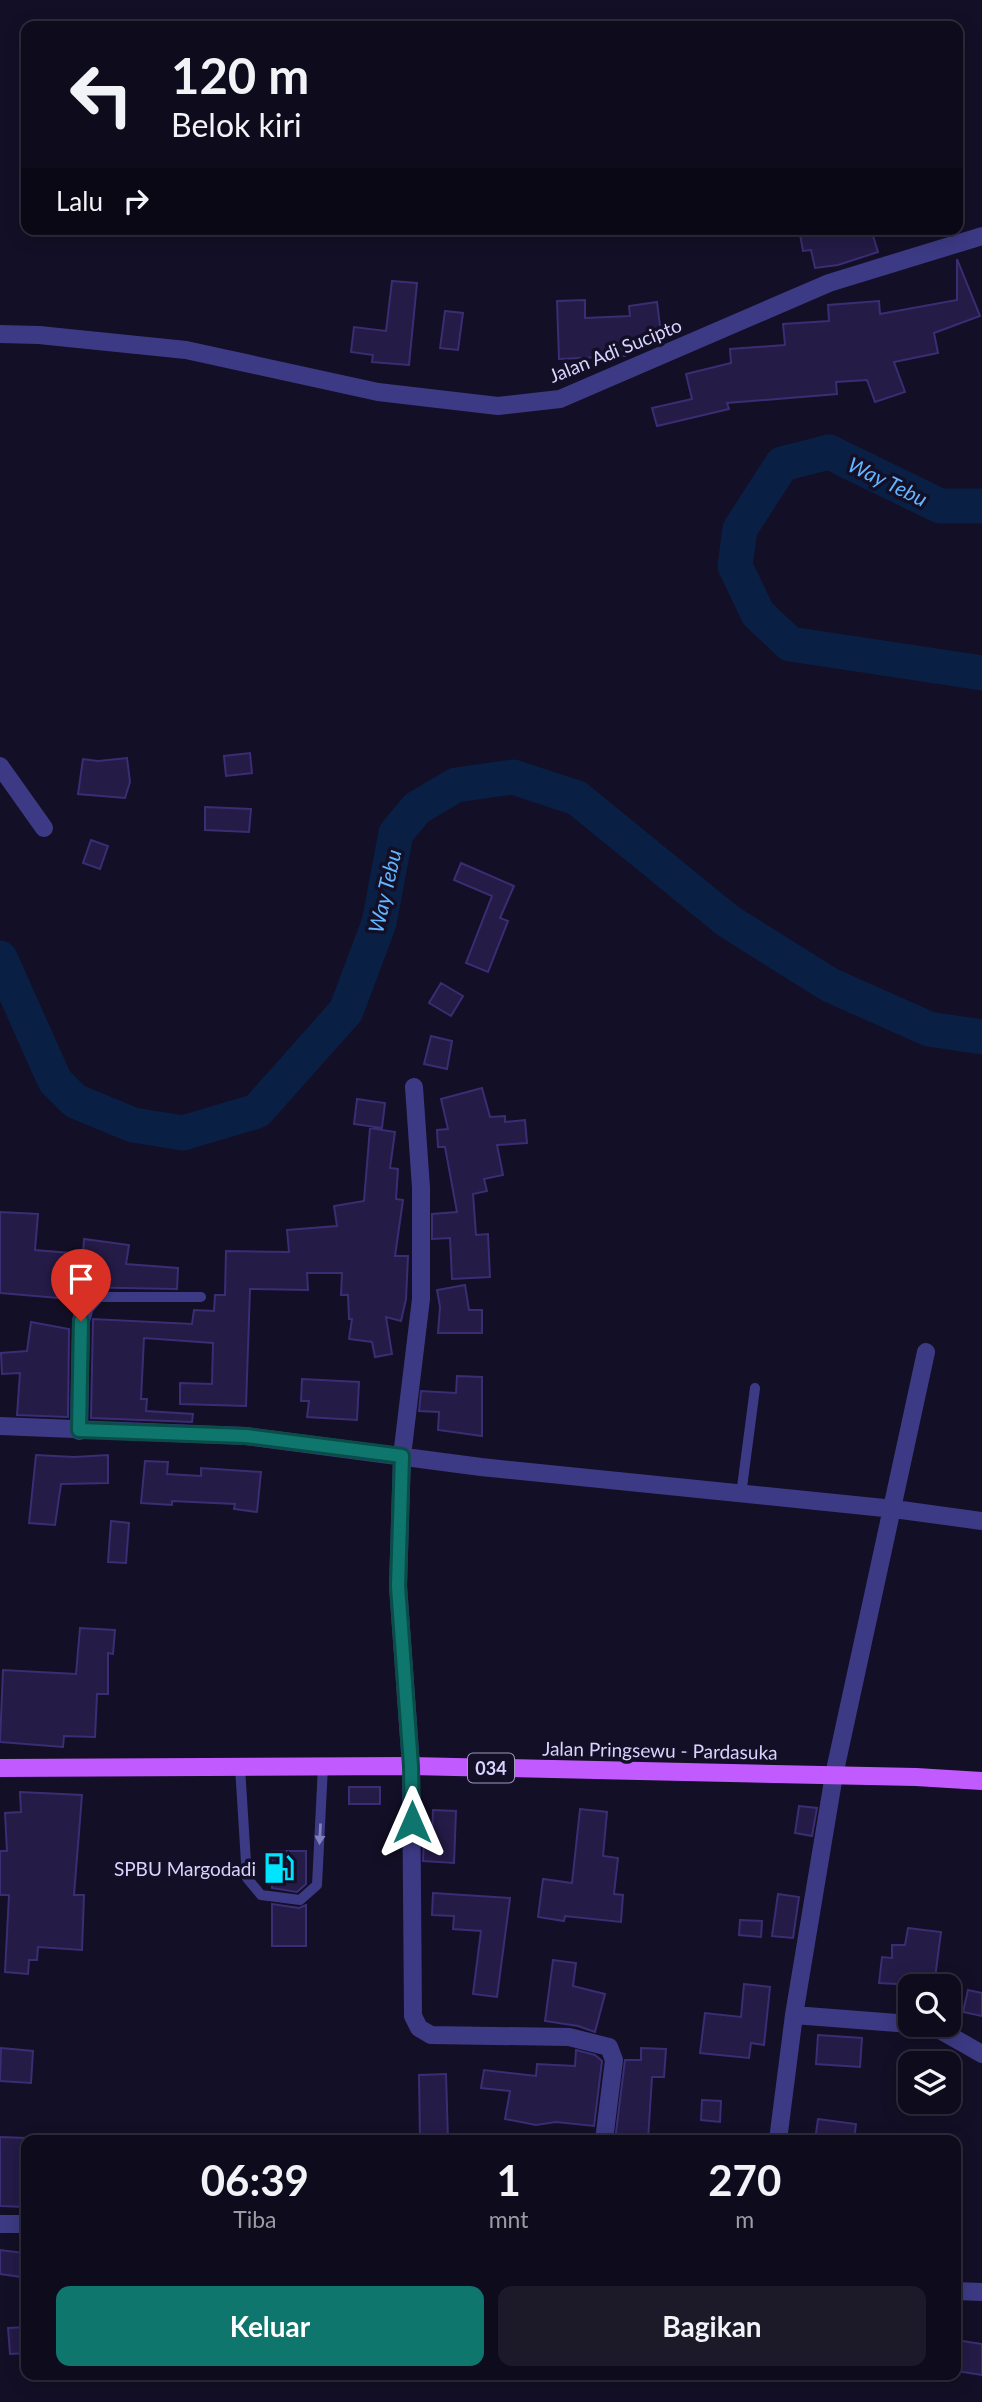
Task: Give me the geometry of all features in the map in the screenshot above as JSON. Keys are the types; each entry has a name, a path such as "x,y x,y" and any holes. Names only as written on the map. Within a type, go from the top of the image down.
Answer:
{"main road":[{"name":"Jalan Pringsewu - Pardasuka","path":"0,1768 411,1766 834,1775 982,1781"}],"street":[{"name":"Jalan Adi Sucipto","path":"0,334 39,335 186,350 378,392 498,407 560,399 829,283 982,236"},
{"path":"0,766 44,828"},
{"path":"414,1087 421,1188 421,1299 402,1456 398,1586 411,1766 413,2016 419,2028 431,2035 569,2036 609,2047 614,2060 605,2135"},
{"path":"79,1430 81,1321 85,1307 94,1297"},
{"path":"779,2135 794,2015 834,1775 926,1352"},
{"path":"0,1426 246,1436 982,1521"},
{"path":"794,2015 898,2023"},
{"path":"952,2037 982,2054"},
{"path":"0,2224 21,2224"},
{"path":"961,2291 982,2292"}],"lane":[{"path":"94,1297 201,1297"},
{"path":"741,1495 755,1388"},
{"path":"240,1767 247,1878 261,1895 300,1900 317,1885 323,1766"}],"building":[{"path":"800,235 873,235 878,252 838,265 815,268 811,250 803,251"},
{"path":"957,259 980,316 934,333 938,353 894,362 905,392 875,402 867,380 836,382 837,394 727,403 729,409 657,426 652,408 692,399 686,374 731,363 730,349 785,345 783,324 829,321 828,305 879,301 880,314 957,300"},
{"path":"392,281 417,283 409,365 372,362 373,355 351,352 354,327 386,331"},
{"path":"585,300 585,318 630,316 629,306 657,302 662,342 625,350 625,356 559,359 557,301"},
{"path":"445,311 463,313 458,350 440,348"},
{"path":"250,753 252,773 226,776 224,756"},
{"path":"127,758 130,782 125,798 78,794 83,759 98,761"},
{"path":"205,807 251,809 249,832 205,830"},
{"path":"91,840 108,846 100,869 83,863"},
{"path":"461,863 514,886 500,918 508,921 488,972 466,963 492,896 454,880"},
{"path":"441,983 463,996 451,1016 429,1003"},
{"path":"431,1036 452,1041 447,1069 424,1064"},
{"path":"482,1088 490,1117 505,1116 505,1122 525,1120 527,1143 497,1145 503,1175 484,1179 487,1191 473,1194 476,1235 488,1234 490,1277 452,1279 450,1238 432,1239 432,1214 457,1212 445,1147 438,1147 437,1130 448,1129 441,1099"},
{"path":"357,1099 385,1103 382,1128 354,1124"},
{"path":"370,1128 395,1132 390,1168 398,1169 396,1199 403,1200 395,1256 408,1256 406,1299 401,1321 386,1317 392,1354 375,1357 372,1342 349,1339 352,1319 349,1319 348,1295 341,1295 342,1273 307,1273 308,1290 250,1289 246,1406 180,1404 180,1383 212,1384 213,1343 144,1338 141,1399 147,1399 146,1411 193,1414 192,1422 91,1418 93,1319 192,1324 194,1310 214,1311 215,1295 225,1295 226,1251 289,1252 287,1230 337,1226 334,1206 364,1201"},
{"path":"0,1212 38,1214 35,1250 83,1254 84,1239 129,1245 126,1264 178,1268 177,1289 71,1287 70,1299 0,1293"},
{"path":"465,1285 469,1310 482,1310 482,1333 438,1333 440,1307 437,1290"},
{"path":"31,1322 69,1329 68,1417 17,1415 20,1373 2,1374 1,1353 27,1351"},
{"path":"457,1376 482,1377 482,1436 438,1430 439,1412 419,1411 421,1391 456,1393"},
{"path":"302,1379 359,1382 357,1420 307,1417 309,1401 301,1401"},
{"path":"36,1455 108,1455 108,1483 61,1484 55,1525 29,1523"},
{"path":"145,1461 168,1462 167,1474 201,1476 201,1468 261,1472 257,1512 234,1509 235,1504 172,1501 172,1505 141,1503"},
{"path":"111,1521 129,1523 126,1563 108,1562"},
{"path":"80,1628 115,1630 113,1654 108,1653 108,1694 97,1694 95,1737 64,1736 63,1747 0,1742 3,1670 76,1674"},
{"path":"349,1787 380,1787 380,1804 349,1804"},
{"path":"20,1792 82,1795 74,1895 84,1895 82,1950 38,1947 37,1960 29,1960 28,1974 5,1972 9,1895 0,1895 0,1851 7,1851 5,1813 21,1812"},
{"path":"799,1806 817,1808 812,1836 795,1833"},
{"path":"580,1809 607,1812 603,1856 618,1858 614,1894 623,1895 621,1922 565,1916 564,1921 538,1917 543,1879 572,1883"},
{"path":"433,1810 456,1811 454,1863 423,1861 424,1838 432,1839"},
{"path":"272,1851 306,1851 306,1884 297,1892 272,1888"},
{"path":"433,1893 510,1898 497,1997 473,1994 481,1931 453,1929 454,1916 432,1915"},
{"path":"778,1894 799,1897 793,1938 772,1936"},
{"path":"272,1904 299,1908 306,1905 306,1946 272,1946"},
{"path":"740,1920 762,1921 761,1937 739,1935"},
{"path":"908,1928 941,1932 936,1974 898,1974 898,1984 879,1983 882,1957 892,1958 892,1945 905,1945"},
{"path":"553,1960 576,1963 573,1986 605,1994 595,2032 578,2026 545,2021"},
{"path":"744,1984 770,1987 764,2045 751,2043 749,2058 700,2053 705,2013 741,2017"},
{"path":"968,1990 982,1993 982,2016 963,2012"},
{"path":"818,2035 862,2038 860,2067 816,2064"},
{"path":"1,2048 33,2051 31,2083 0,2081"},
{"path":"641,2048 666,2049 664,2077 652,2077 648,2135 616,2135 625,2060 641,2060"},
{"path":"576,2050 595,2055 602,2061 594,2126 556,2122 536,2125 505,2119 510,2091 481,2088 484,2070 536,2076 537,2064 575,2066"},
{"path":"446,2074 448,2135 420,2135 419,2075"},
{"path":"702,2100 721,2101 720,2122 701,2120"},
{"path":"818,2119 856,2124 855,2135 816,2135"},
{"path":"0,2137 21,2138 21,2207 0,2206"},
{"path":"0,2250 21,2253 21,2277 0,2274"},
{"path":"21,2327 21,2353 10,2354 8,2328"},
{"path":"961,2341 982,2344 982,2375 961,2372"}],"waterway":[{"name":"Way Tebu","path":"982,506 940,506 829,452 782,464 740,529 735,566 758,614 790,644 982,673"},
{"name":"Way Tebu","path":"0,958 55,1081 75,1101 133,1125 183,1133 257,1111 346,1011 379,923 396,833 417,808 456,785 513,777 577,798 728,921 830,985 929,1029 982,1037"}],"place":[{"name":"SPBU Margodadi","path":"279,1868"}],"route":[{"path":"81,1321 79,1430 246,1436 402,1456 398,1586 411,1766 412,1822"}]}
